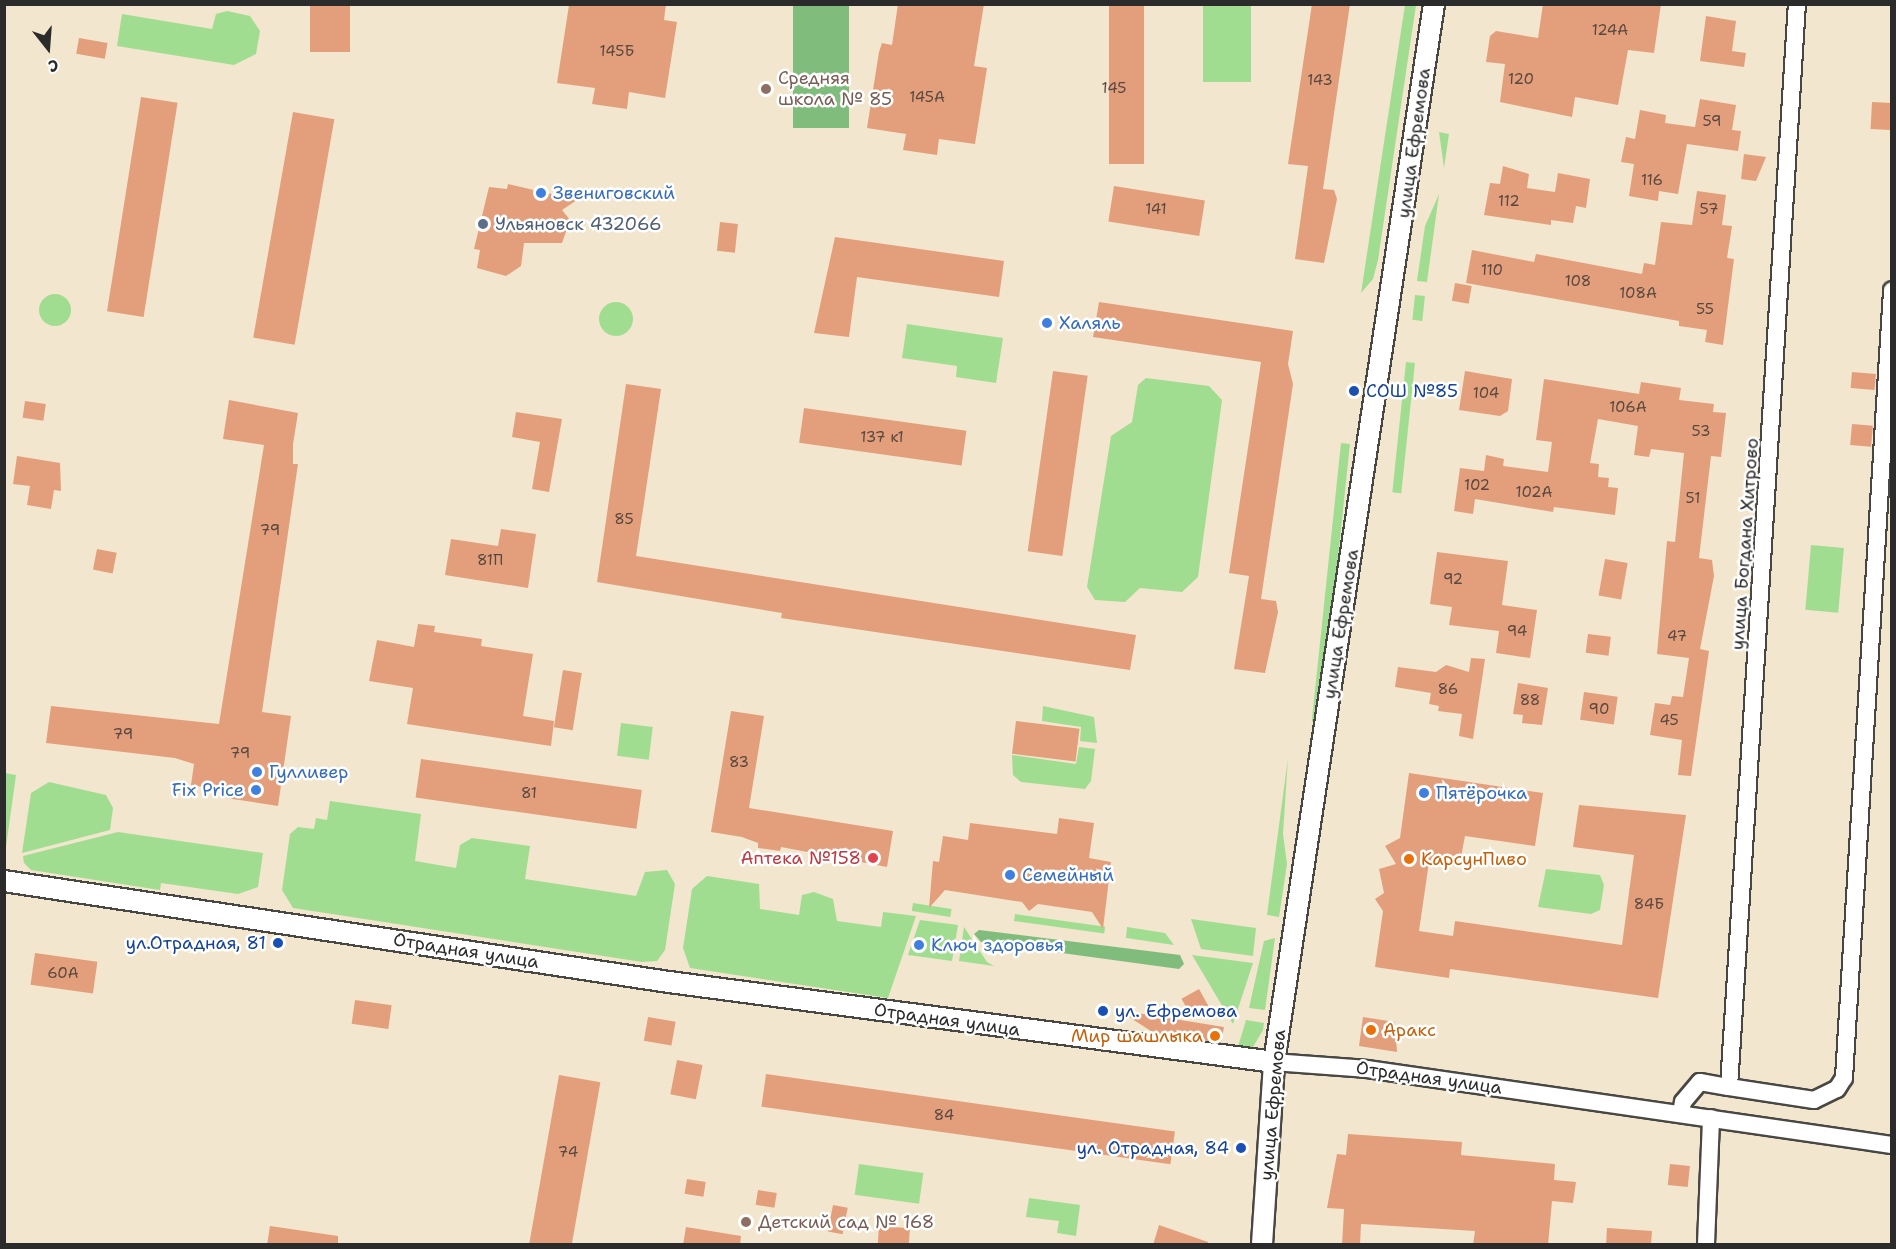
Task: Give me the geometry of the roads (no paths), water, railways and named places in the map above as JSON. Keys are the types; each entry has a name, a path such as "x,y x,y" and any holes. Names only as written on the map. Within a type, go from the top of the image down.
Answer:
{"street":[{"name":"улица Ефремова","path":"1262,1245 1274,1062 1434,4"},
{"name":"улица Богдана Хитрово","path":"1729,1087 1797,4"},
{"path":"1681,1113 1683,1102 1700,1082 1814,1100 1837,1089 1844,1077 1892,290"},
{"name":"Отрадная улица","path":"4,881 669,982 1274,1062 1367,1069 1892,1145"},
{"path":"1706,1245 1711,1118"}],"place":[{"name":"Средняя школа № 85","path":"766,89"},
{"name":"Звениговский","path":"541,193"},
{"name":"Ульяновск 432066","path":"483,224"},
{"name":"Халяль","path":"1047,323"},
{"name":"СОШ №85","path":"1354,391"},
{"name":"Гулливер","path":"257,772"},
{"name":"Fix Price","path":"256,790"},
{"name":"Пятёрочка","path":"1424,793"},
{"name":"Аптека №158","path":"873,858"},
{"name":"КарсунПиво","path":"1409,859"},
{"name":"Семейный","path":"1010,875"},
{"name":"ул.Отрадная, 81","path":"278,943"},
{"name":"Ключ здоровья","path":"919,945"},
{"name":"ул. Ефремова","path":"1103,1011"},
{"name":"Аракc","path":"1371,1030"},
{"name":"Мир шашлыка","path":"1215,1036"},
{"name":"ул. Отрадная, 84","path":"1241,1148"},
{"name":"Детский сад № 168","path":"746,1222"}]}
